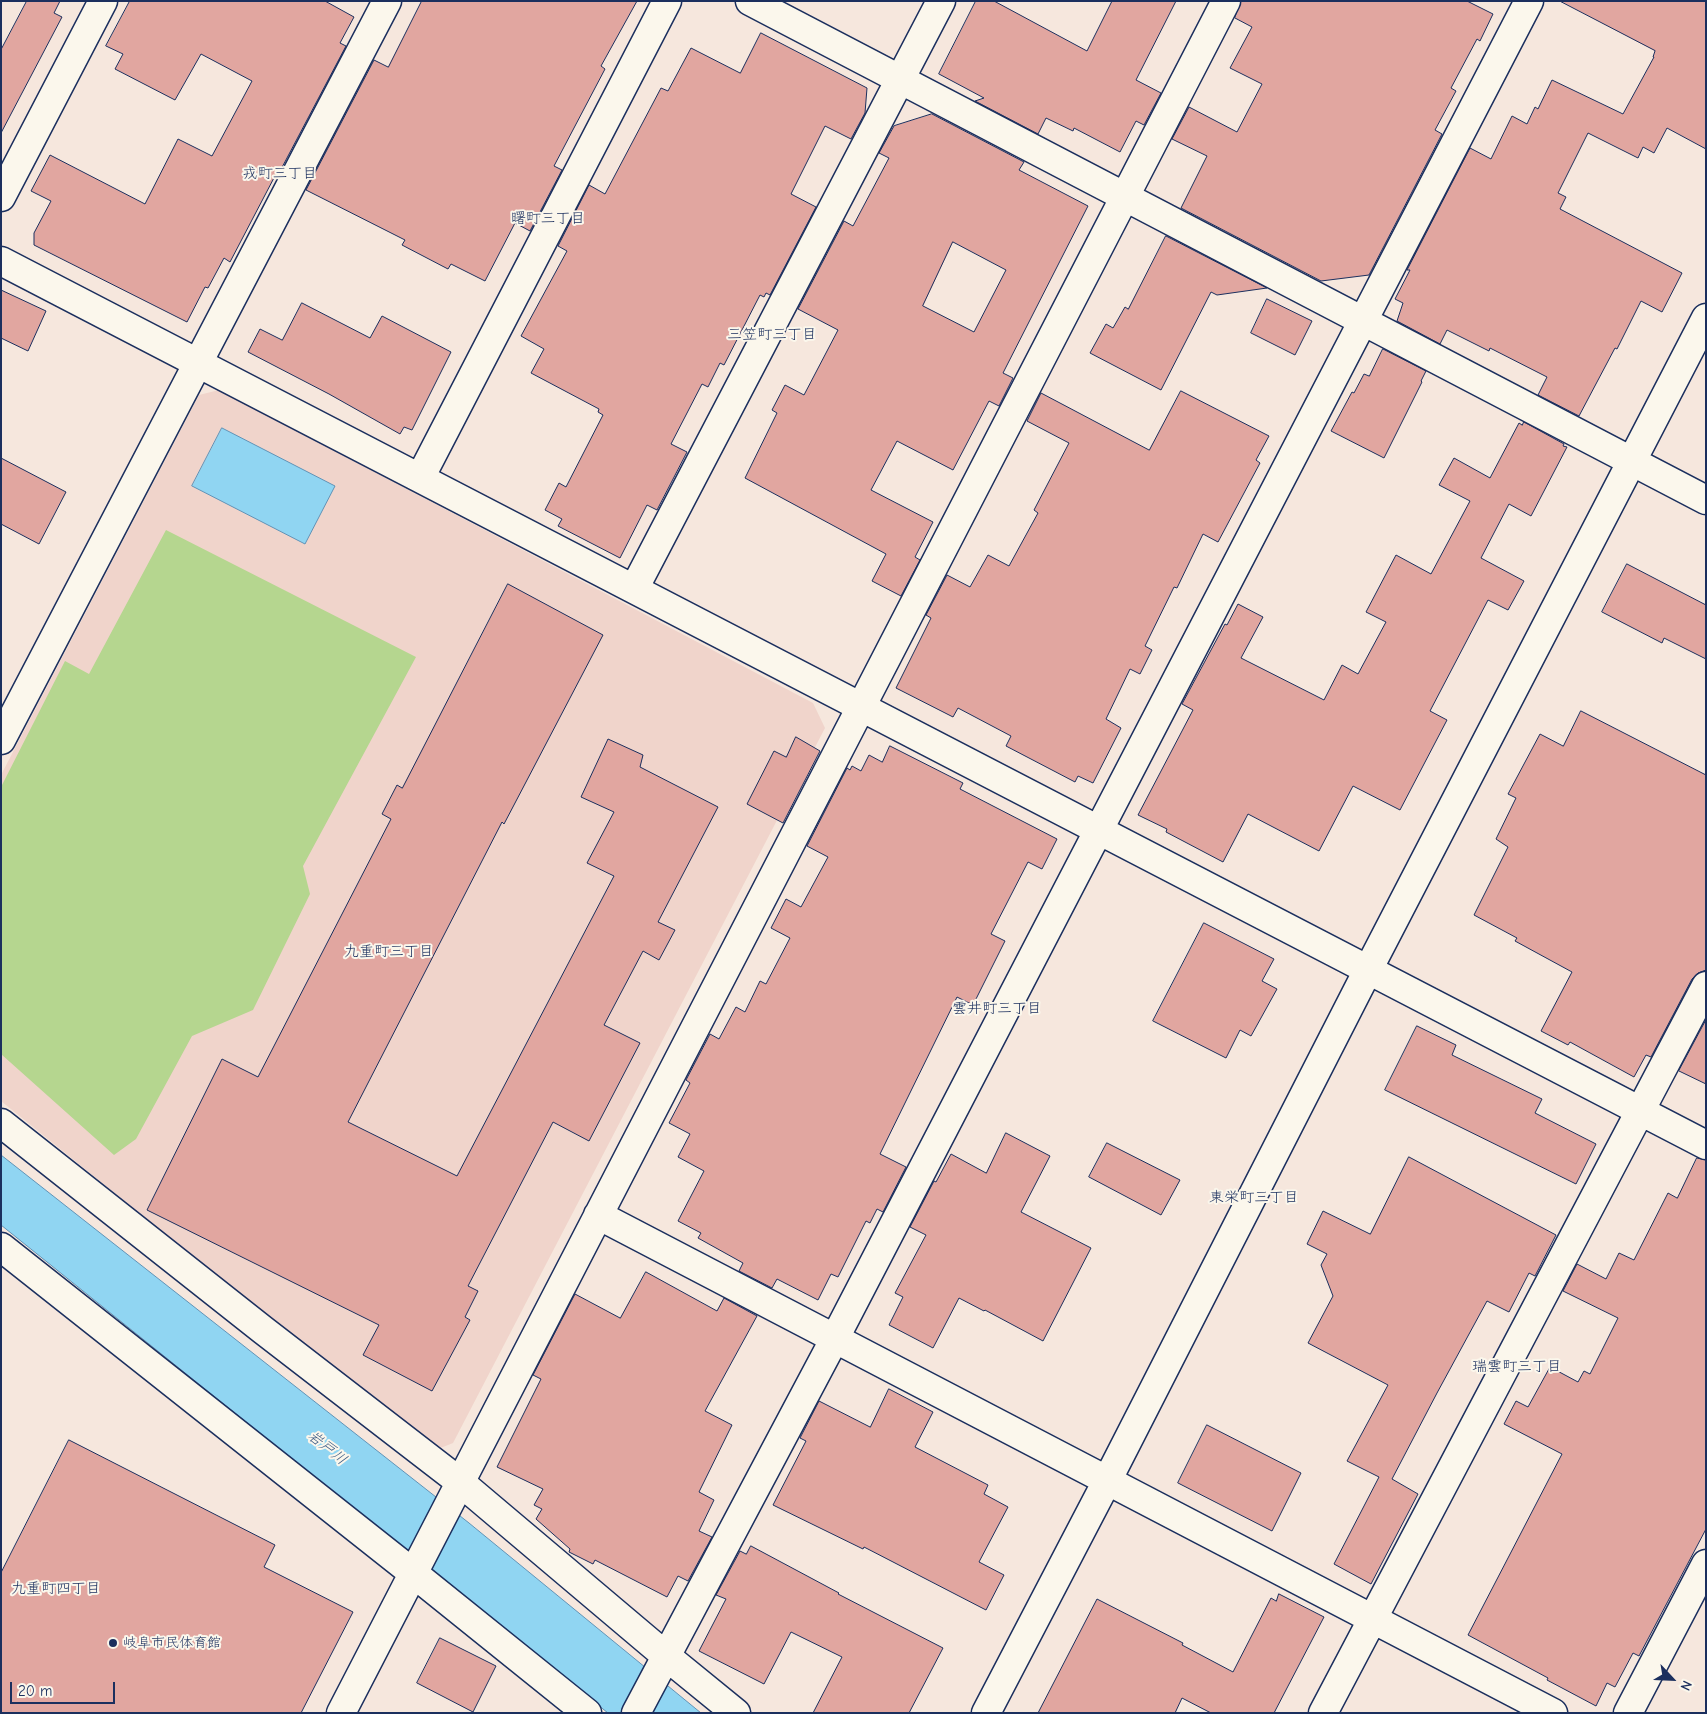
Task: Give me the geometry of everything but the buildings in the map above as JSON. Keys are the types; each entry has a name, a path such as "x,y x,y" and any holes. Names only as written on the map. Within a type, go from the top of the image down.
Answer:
{"street":[{"path":"1,197 103,1"},
{"path":"1,740 386,1"},
{"path":"420,478 667,1"},
{"path":"750,1 1706,500"},
{"path":"634,589 941,1"},
{"path":"341,1713 1226,1"},
{"path":"636,1713 835,1338 1362,320 1530,1"},
{"path":"1,261 1706,1145"},
{"path":"986,1713 1108,1481 1368,970 1706,318"},
{"path":"1323,1713 1706,986"},
{"path":"1,1123 263,1330 455,1492 662,1662 736,1713"},
{"path":"598,1215 1552,1713"},
{"path":"1,1247 416,1568 586,1713"},
{"path":"1628,1713 1706,1564"}],"shaded area":[{"path":"219,390 813,703 825,728 453,1443 433,1451 1,1101 1,775 199,395"}],"green space":[{"path":"166,530 416,657 303,866 310,894 253,1010 192,1036 136,1139 114,1155 1,1054 1,787 65,661 89,674"}],"water":[{"path":"222,428 335,486 305,544 192,486"},
{"name":"岩戸川","path":"1,1155 469,1523 701,1713 608,1713 1,1225"}],"place":[{"name":"岐阜市民体育館","path":"113,1643"}],"district":[{"name":"戎町三丁目","path":"280,174"},
{"name":"曙町三丁目","path":"548,219"},
{"name":"三笠町三丁目","path":"772,335"},
{"name":"九重町三丁目","path":"389,952"},
{"name":"雲井町三丁目","path":"997,1009"},
{"name":"東栄町三丁目","path":"1254,1198"},
{"name":"瑞雲町三丁目","path":"1517,1367"},
{"name":"九重町四丁目","path":"56,1589"}]}
